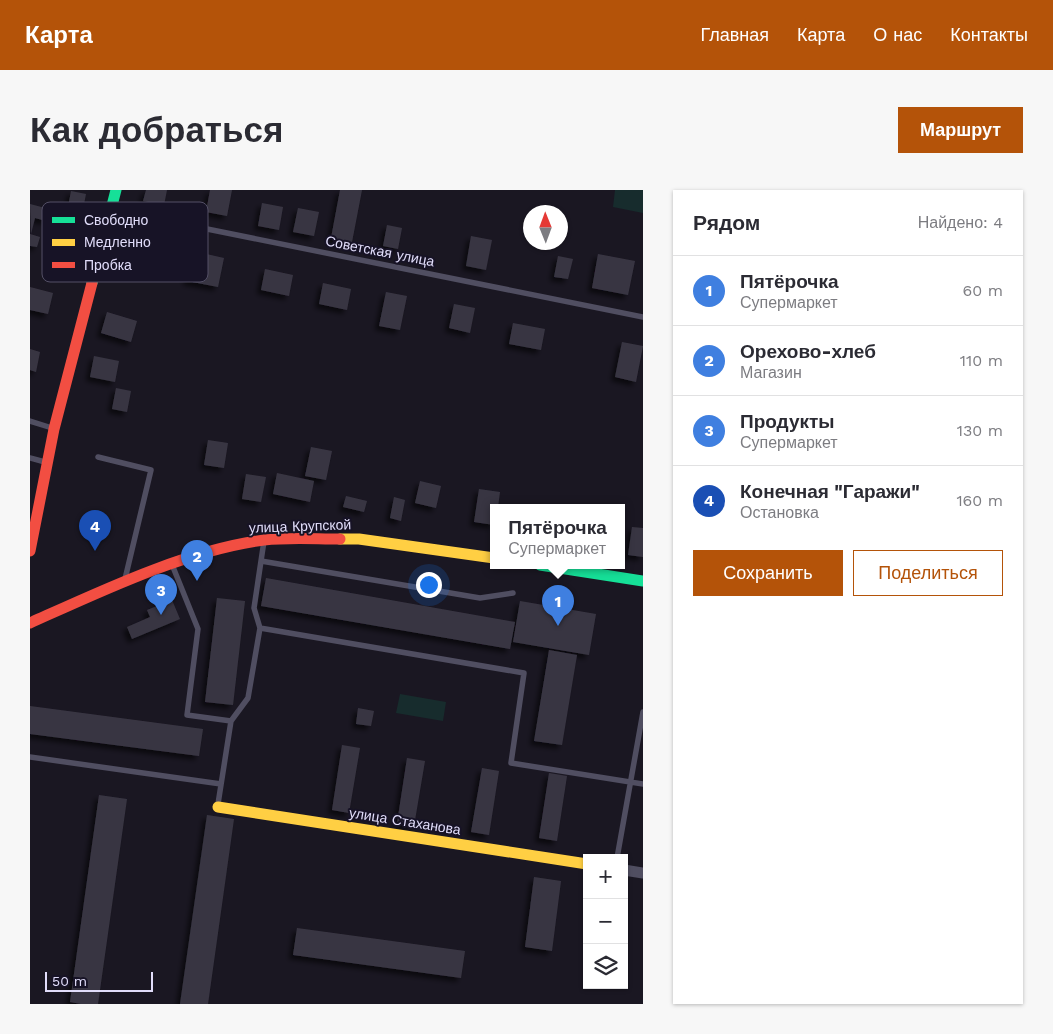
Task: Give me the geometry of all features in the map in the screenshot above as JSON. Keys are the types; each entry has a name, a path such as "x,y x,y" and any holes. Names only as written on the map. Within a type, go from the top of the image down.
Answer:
{"street":[{"path":"30,551 54,428 92,282"},
{"name":"улица Крупской","path":"30,624 124,581 207,553 264,540 359,539 490,557"},
{"path":"566,569 643,581"},
{"name":"улица Стаханова","path":"218,806 583,863"},
{"path":"628,871 643,873"}],"lane":[{"name":"Советская улица","path":"208,230 643,317"},
{"path":"30,422 54,428"},
{"path":"98,457 151,470 124,581"},
{"path":"30,458 48,463"},
{"path":"218,806 231,721 248,698 260,628 254,608 264,540"},
{"path":"261,561 480,598 513,593"},
{"path":"172,565 198,629 187,716 231,721"},
{"path":"260,628 524,673 511,763 643,784"},
{"path":"618,854 643,712"},
{"path":"30,757 221,784"}],"green space":[{"path":"615,190 643,190 643,213 613,207"},
{"path":"400,694 446,702 443,721 396,713"}],"building":[{"path":"146,190 167,190 165,202 143,201"},
{"path":"210,190 232,190 227,216 208,212"},
{"path":"340,190 362,190 352,242 331,238"},
{"path":"71,191 86,194 84,202 69,202"},
{"path":"262,203 283,207 279,230 258,226"},
{"path":"30,204 42,207 42,220 35,218 31,234"},
{"path":"298,208 319,212 314,236 293,232"},
{"path":"387,225 402,228 398,249 383,246"},
{"path":"30,234 40,237 37,247 30,246"},
{"path":"471,236 492,240 486,270 466,266"},
{"path":"208,254 224,258 218,287 192,282 208,282"},
{"path":"598,254 635,261 628,295 592,288"},
{"path":"558,256 573,259 568,279 554,277"},
{"path":"265,269 293,275 289,296 261,290"},
{"path":"323,283 351,289 347,310 319,304"},
{"path":"30,287 53,293 48,314 30,310"},
{"path":"386,292 407,296 400,330 379,326"},
{"path":"454,304 475,308 470,333 449,328"},
{"path":"107,312 137,321 131,342 101,333"},
{"path":"513,323 545,329 541,350 509,344"},
{"path":"622,342 643,346 636,382 615,377"},
{"path":"30,349 40,352 36,372 30,370"},
{"path":"94,356 119,361 115,382 90,377"},
{"path":"116,388 131,391 127,412 112,409"},
{"path":"208,440 228,443 224,468 204,465"},
{"path":"311,447 332,451 326,480 305,476"},
{"path":"277,473 314,481 310,502 273,494"},
{"path":"246,474 266,477 261,502 242,499"},
{"path":"420,481 441,486 436,508 415,503"},
{"path":"479,489 500,492 498,504 490,504 490,524 474,522"},
{"path":"346,496 367,501 364,512 343,507"},
{"path":"394,497 405,500 401,521 390,518"},
{"path":"632,527 643,528 643,557 628,555"},
{"path":"266,578 515,622 510,649 261,606"},
{"path":"217,598 245,601 233,705 205,702"},
{"path":"172,600 180,619 132,639 127,627 150,617 147,610"},
{"path":"520,601 596,614 589,655 513,642"},
{"path":"549,650 577,655 562,745 534,741"},
{"path":"30,706 203,729 199,756 30,734"},
{"path":"358,708 374,711 371,726 356,724"},
{"path":"342,745 360,748 349,813 332,810"},
{"path":"407,758 425,761 414,826 397,823"},
{"path":"482,768 499,771 489,835 471,832"},
{"path":"549,773 567,776 557,841 539,838"},
{"path":"99,795 127,799 98,1004 81,1004 70,1002"},
{"path":"207,815 234,819 208,1004 180,1004"},
{"path":"534,877 561,881 552,951 525,947"},
{"path":"297,928 465,951 461,978 293,955"}],"traffic: fast":[{"path":"113,202 116,190"},
{"path":"566,569 643,581"}],"traffic: slow":[{"path":"340,539 359,539 490,557"},
{"path":"218,807 583,863"}],"traffic: jam":[{"path":"30,551 54,429 92,283"},
{"path":"30,623 145,573 205,553 264,540 292,538 340,539"}],"place":[{"name":"Конечная \"Гаражи\"","path":"95,551"},
{"name":"Орехово-хлеб","path":"197,581"},
{"name":"Продукты","path":"161,615"},
{"name":"Пятёрочка","path":"558,626"}]}
